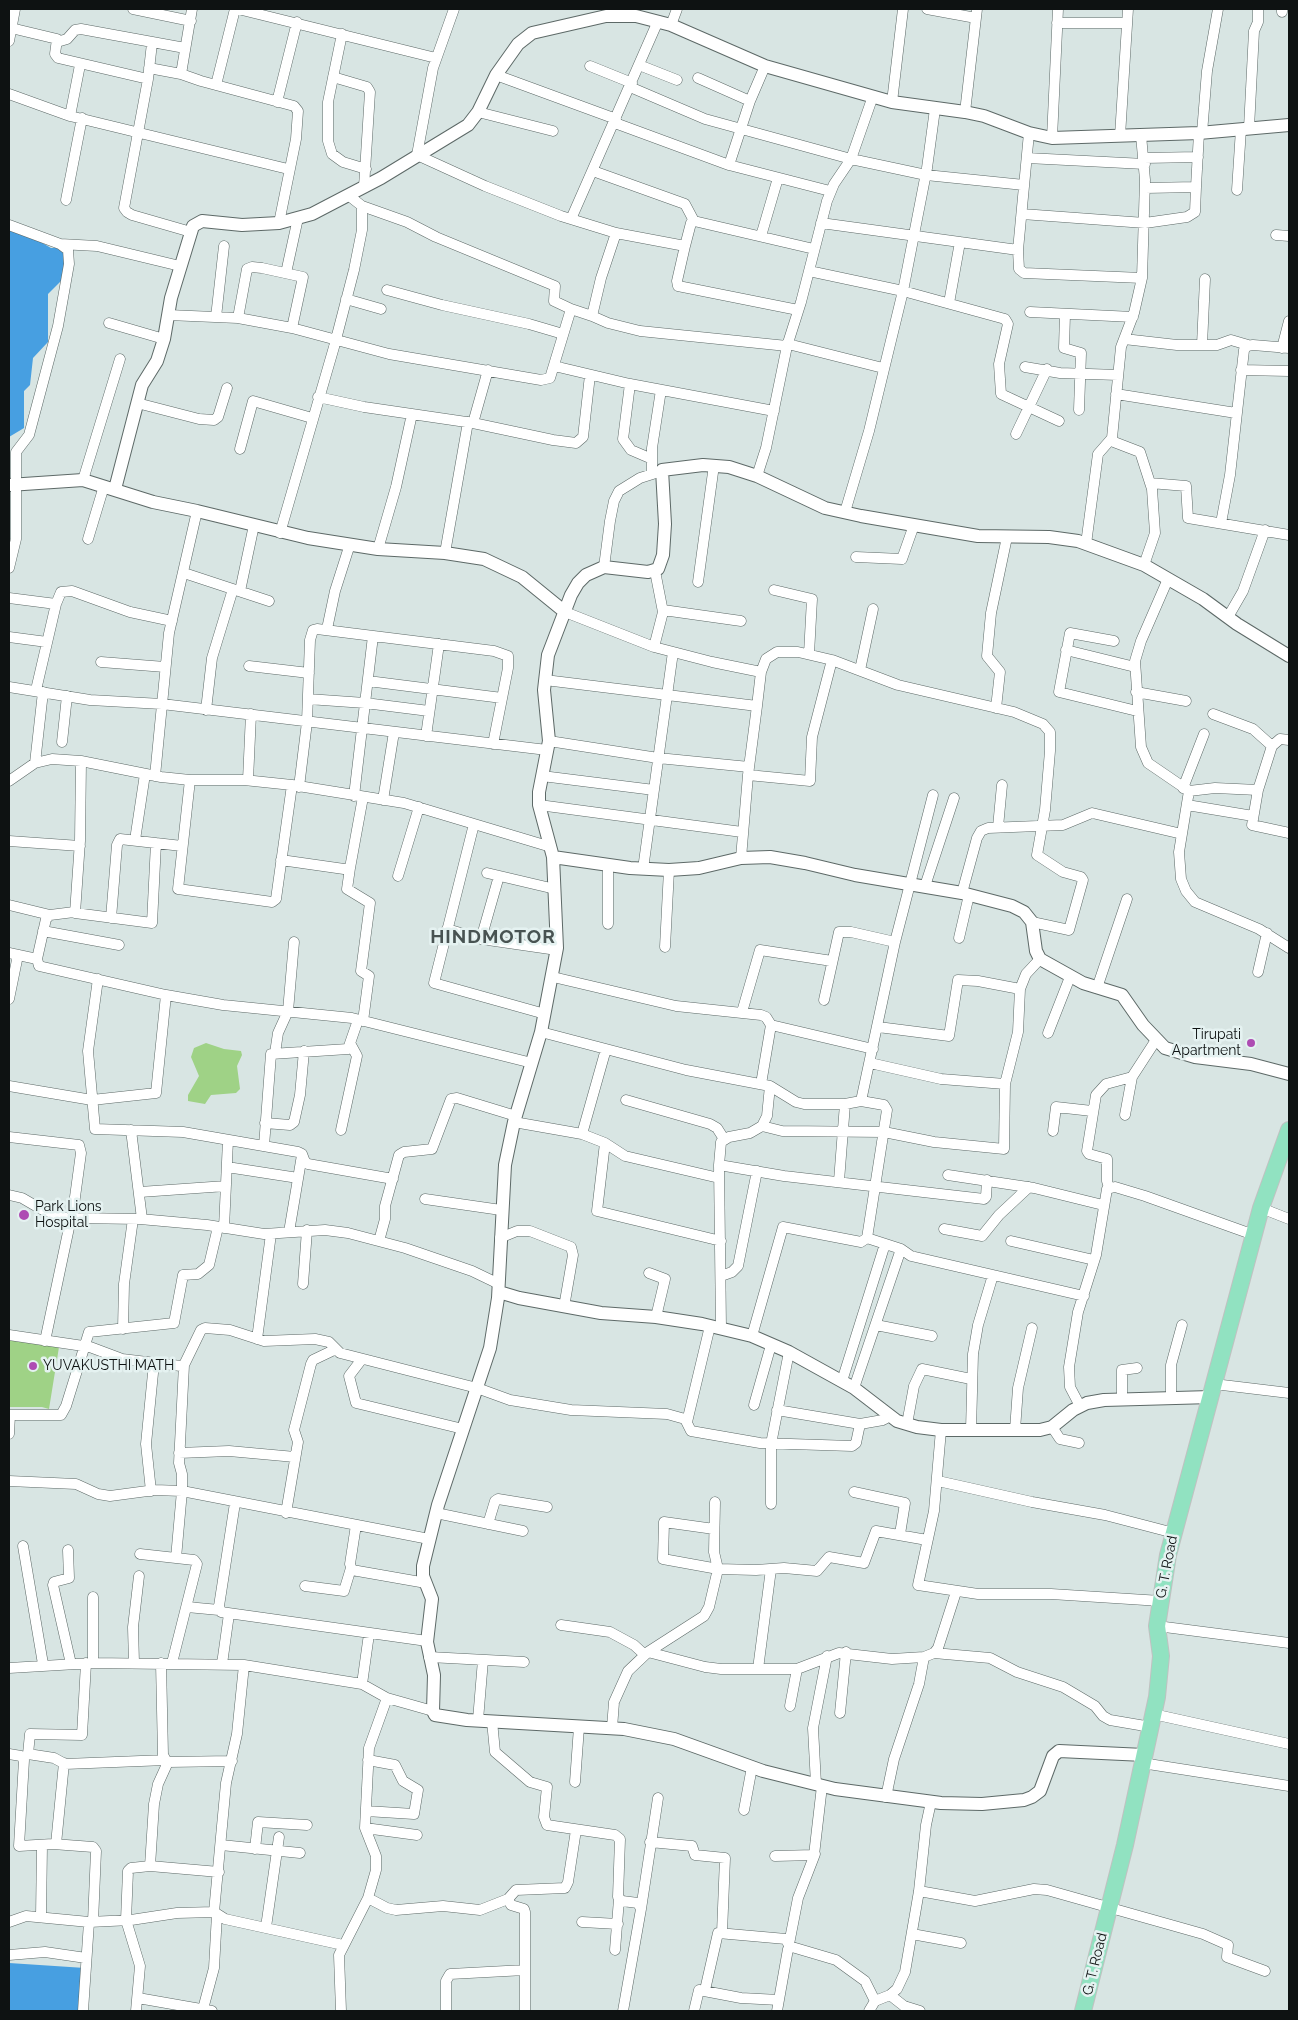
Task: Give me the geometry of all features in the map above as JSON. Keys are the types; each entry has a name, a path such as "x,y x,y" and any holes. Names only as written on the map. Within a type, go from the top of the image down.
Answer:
{"main road":[{"name":"G. T. Road","path":"1083,2011 1125,1845 1152,1720 1161,1656 1157,1626 1168,1555 1260,1208 1289,1130"}],"street":[{"path":"9,41 15,9"},
{"path":"133,9 191,21"},
{"path":"181,74 192,9"},
{"path":"216,85 236,9 297,22 436,58"},
{"path":"417,155 436,58 454,9"},
{"path":"671,25 677,9"},
{"path":"892,102 903,9"},
{"path":"927,9 976,14 965,112"},
{"path":"1052,138 1058,9"},
{"path":"1120,136 1128,9"},
{"path":"1022,214 1145,223 1193,215 1207,71 1218,9"},
{"path":"1237,190 1258,9"},
{"path":"88,540 109,487 144,380 157,361 164,340 180,266 196,222 242,225 279,223 312,214 364,187 461,130 478,112 496,75 518,44 532,33 606,16 636,16 671,25 765,66 892,102 984,116 1029,134 1052,138 1200,133 1289,125"},
{"path":"572,219 658,21"},
{"path":"277,102 297,22"},
{"path":"1057,23 1127,23"},
{"path":"11,28 53,37 57,42 56,57 80,65 148,79"},
{"path":"57,42 67,39 77,29 185,48"},
{"path":"342,34 328,102 327,125 332,154 343,162 366,169"},
{"path":"152,43 139,131 124,202 126,212 191,232"},
{"path":"70,116 80,65"},
{"path":"639,65 678,80"},
{"path":"590,66 705,119 740,130 850,159 926,175 1024,185"},
{"path":"729,165 750,101 765,66"},
{"path":"149,68 181,74 294,106 298,111 296,138 288,169 279,223"},
{"path":"496,75 729,165 830,191"},
{"path":"333,77 368,87 370,92 364,187"},
{"path":"698,78 750,101"},
{"path":"9,94 70,116 139,131 288,169"},
{"path":"757,476 774,411 788,345 830,191 850,159 873,96"},
{"path":"844,512 869,431 903,291 926,175 935,109"},
{"path":"478,112 553,131"},
{"path":"66,200 82,118"},
{"path":"1029,134 1018,250 1019,269 1024,273 1142,278"},
{"path":"1086,544 1098,454 1112,438 1118,375 1124,339 1133,317 1142,278 1145,188 1141,135"},
{"path":"417,155 485,186 572,219 616,233 685,246"},
{"path":"1027,158 1144,161 1198,157"},
{"path":"593,172 685,204 694,221 814,249"},
{"path":"761,236 778,178"},
{"path":"1145,188 1196,187"},
{"path":"348,195 362,206 407,222 436,237 553,284 556,289 554,301 608,323 640,332 788,345 883,368"},
{"path":"280,533 336,340 362,230 362,206"},
{"path":"286,273 298,218"},
{"path":"694,221 691,223 685,246 677,281 678,286 798,310"},
{"path":"821,223 1018,250"},
{"path":"9,225 60,244 68,250 70,264 58,326 29,435 16,452 12,485 12,534 9,568"},
{"path":"592,316 601,278 616,233"},
{"path":"1276,235 1289,236"},
{"path":"949,303 960,242"},
{"path":"60,244 97,246 180,266"},
{"path":"216,317 224,246"},
{"path":"238,318 247,269 252,267 286,273 303,277 292,328"},
{"path":"809,271 903,291 1007,320 999,364 1003,396 1059,421"},
{"path":"1202,345 1205,279"},
{"path":"387,290 564,334"},
{"path":"346,299 381,309"},
{"path":"168,315 238,318 292,328 389,354 545,380 550,378 571,309"},
{"path":"1030,312 1133,317"},
{"path":"1064,314 1064,348 1081,352 1079,410"},
{"path":"1124,339 1169,345 1218,344 1231,340 1248,346 1286,348 1289,322"},
{"path":"108,323 164,340"},
{"path":"1221,523 1230,475 1244,350 1248,346"},
{"path":"83,480 120,360"},
{"path":"554,366 630,384 774,411"},
{"path":"1025,367 1081,374 1118,375"},
{"path":"1016,434 1047,369"},
{"path":"445,553 471,423 488,370"},
{"path":"1241,370 1289,371"},
{"path":"318,397 576,443 583,437 590,375"},
{"path":"630,384 622,439 631,450 652,459"},
{"path":"137,403 199,419 214,420 218,417 227,388"},
{"path":"654,647 663,610 655,571 663,555 664,540 657,472 652,459 661,390"},
{"path":"1116,394 1236,413"},
{"path":"240,449 253,401 312,418"},
{"path":"378,549 396,487 412,414"},
{"path":"1112,438 1114,442 1140,452 1150,483 1156,526 1144,565"},
{"path":"698,582 714,465"},
{"path":"604,567 614,501 626,485 665,468 714,465 729,467 757,476 824,508 978,536 1048,538 1086,544 1144,565 1168,578 1289,656"},
{"path":"12,485 83,480 153,502 197,511 280,533 378,549 445,553 484,559 513,571 565,612 654,647 761,672"},
{"path":"1150,483 1186,486 1187,518 1289,534"},
{"path":"135,840 150,775 162,704 172,621 197,511"},
{"path":"206,710 212,658 236,590 254,525"},
{"path":"856,558 902,559 914,525"},
{"path":"1228,617 1242,592 1265,530"},
{"path":"996,708 1000,672 987,656 991,613 1007,538"},
{"path":"327,629 335,590 350,544"},
{"path":"433,1711 434,1675 427,1641 432,1599 422,1571 436,1513 490,1348 499,1288 504,1172 515,1119 541,1032 557,950 552,852 544,832 539,806 548,746 545,680 548,655 578,583 586,575 604,567 648,572 655,571"},
{"path":"184,574 269,602"},
{"path":"1168,578 1141,641 1135,667 1137,711 1144,758 1152,768 1186,789 1258,790"},
{"path":"774,590 812,599 809,654"},
{"path":"35,763 40,691 47,642 56,604 62,592 72,591 130,612 172,621"},
{"path":"9,598 56,604"},
{"path":"860,670 873,609"},
{"path":"663,610 741,621"},
{"path":"190,780 177,886 180,890 274,901 307,722 312,633 317,629 494,651 508,656 494,744"},
{"path":"1114,641 1071,632 1059,692 1137,711"},
{"path":"275,1053 345,1049 350,1045 360,1020 370,976 361,971 370,903 347,889 359,796 362,729 373,636"},
{"path":"9,637 47,642"},
{"path":"426,736 438,644"},
{"path":"1066,650 1135,667"},
{"path":"643,869 673,652"},
{"path":"9,781 35,763 52,759 81,761 150,775 190,780 248,780 296,786 383,800 419,808 474,824 552,852 608,865 669,870 699,868 741,858 786,859 855,875 965,894 1020,909 1032,922 1068,931 1083,880 1081,877 1063,872 1038,856 1043,826 1050,751 1050,732 1043,724 1014,712 898,685 832,660 798,652 773,653 766,659 761,672 748,771 741,858"},
{"path":"9,686 67,696 251,714 494,744 548,746 658,758 810,781 812,737 832,660"},
{"path":"101,662 165,667"},
{"path":"249,666 309,673"},
{"path":"545,680 757,706"},
{"path":"368,681 502,698"},
{"path":"1136,692 1186,701"},
{"path":"62,742 67,696"},
{"path":"308,699 365,703 429,711"},
{"path":"248,780 251,714"},
{"path":"1213,714 1252,729 1272,746"},
{"path":"383,800 394,732"},
{"path":"1204,734 1186,789 1187,805 1182,834 1180,872 1189,896 1200,905 1267,933 1289,948"},
{"path":"1289,740 1277,740 1272,746 1252,816 1252,825 1289,833"},
{"path":"74,912 80,846 81,761"},
{"path":"542,776 654,790"},
{"path":"998,827 1002,785"},
{"path":"861,1101 895,942 933,796"},
{"path":"925,886 954,798"},
{"path":"1187,805 1252,816"},
{"path":"539,806 742,832"},
{"path":"398,876 419,808"},
{"path":"959,938 965,894 979,835 984,829 1063,826 1092,813 1182,834"},
{"path":"474,824 434,983 545,1014"},
{"path":"111,918 118,843 124,839 182,846"},
{"path":"9,841 80,846"},
{"path":"9,904 50,915 74,912 150,924 154,921 156,843"},
{"path":"282,860 344,869 350,868"},
{"path":"608,865 608,924"},
{"path":"665,947 669,870"},
{"path":"488,873 554,889"},
{"path":"481,939 499,876"},
{"path":"1097,988 1127,899"},
{"path":"50,915 46,919 42,931 37,959 39,966 44,969 98,979 166,996 223,1005 360,1020 532,1063"},
{"path":"1032,922 1036,954 1040,959 1070,977 1097,988 1117,993 1126,998 1156,1040 1165,1048 1188,1056 1251,1064 1289,1074"},
{"path":"447,929 481,939 557,950"},
{"path":"42,931 119,945"},
{"path":"824,1000 838,934 841,931 895,942"},
{"path":"1258,972 1267,933"},
{"path":"264,1146 270,1061 272,1054 275,1053 278,1033 288,1011 294,942"},
{"path":"742,1012 760,950 832,961"},
{"path":"9,999 13,954 37,959"},
{"path":"762,1126 782,1131 884,1132 934,1142 1004,1149 1006,1084 1018,1032 1020,989 1026,974 1040,959"},
{"path":"553,977 676,1006 765,1016 771,1025 765,1085 768,1109 762,1126 750,1133 724,1139 720,1144 721,1276 716,1327 687,1422"},
{"path":"1048,1033 1070,977"},
{"path":"98,979 88,1051 95,1129 183,1132 302,1154"},
{"path":"878,1027 948,1036 958,980 978,980 1020,989"},
{"path":"9,1086 92,1100 152,1094 158,1091 166,996"},
{"path":"771,1025 873,1049"},
{"path":"541,1032 686,1070 765,1085 800,1103 845,1104 861,1101 886,1106 888,1110 867,1238 861,1242 783,1228 752,1336"},
{"path":"1125,1115 1132,1077 1156,1040"},
{"path":"341,1130 357,1056 350,1045"},
{"path":"582,1134 606,1049"},
{"path":"266,1123 290,1125 294,1122 300,1095 304,1051"},
{"path":"870,1063 941,1079 1006,1084"},
{"path":"1080,1406 1070,1387 1069,1367 1078,1312 1094,1260 1103,1204 1109,1188 1107,1181 1108,1160 1089,1154 1088,1151 1092,1111 1101,1087 1132,1077"},
{"path":"380,1241 385,1219 385,1206 401,1153 432,1149 450,1099 457,1098 515,1119 582,1134 605,1143 625,1156 719,1178"},
{"path":"626,1100 710,1124 717,1128 724,1139"},
{"path":"839,1181 845,1104"},
{"path":"1053,1131 1056,1107 1092,1111"},
{"path":"123,1329 124,1284 138,1219 140,1192 131,1130"},
{"path":"9,1137 80,1145 81,1153 71,1219 45,1341"},
{"path":"9,1434 9,1415 61,1415 66,1406 90,1332 167,1325 176,1322 183,1274 198,1274 208,1267 221,1227 226,1186 228,1140"},
{"path":"605,1143 598,1211 721,1241"},
{"path":"302,1154 305,1162 308,1164 394,1179"},
{"path":"289,1232 302,1154"},
{"path":"719,1165 756,1172 984,1199 986,1197 987,1180"},
{"path":"227,1167 298,1178"},
{"path":"721,1276 736,1269 740,1260 756,1172"},
{"path":"948,1176 1029,1187 1103,1204"},
{"path":"140,1192 226,1186"},
{"path":"944,1229 982,1236 999,1215 1029,1187"},
{"path":"1109,1188 1115,1187 1145,1196 1254,1236"},
{"path":"9,1195 22,1198 40,1209 71,1219 138,1219 271,1234 307,1230 348,1232 472,1271 499,1288 564,1307 601,1313 656,1317 716,1327 752,1336 789,1352 842,1381 890,1416 907,1424 941,1430 1040,1430 1052,1427 1080,1406 1104,1400 1170,1397 1213,1390 1289,1393"},
{"path":"425,1198 501,1210"},
{"path":"1260,1208 1289,1219"},
{"path":"303,1284 307,1230"},
{"path":"500,1238 517,1231 530,1232 572,1247 573,1255 564,1307"},
{"path":"258,1339 271,1234"},
{"path":"867,1238 901,1249 912,1256 1084,1296"},
{"path":"1011,1241 1094,1260"},
{"path":"842,1381 886,1244"},
{"path":"854,1388 901,1249"},
{"path":"649,1273 665,1279 656,1317"},
{"path":"971,1430 971,1379 978,1325 993,1275"},
{"path":"876,1325 932,1336"},
{"path":"1170,1397 1171,1365 1182,1325"},
{"path":"176,1558 182,1491 180,1454 184,1365 204,1328 230,1330 268,1341 315,1339 329,1342 340,1353 477,1388 510,1400 571,1410 667,1414 680,1417 687,1422 691,1431 771,1444 852,1446 856,1444 860,1424"},
{"path":"1015,1430 1018,1388 1024,1353 1032,1328"},
{"path":"9,1335 85,1346 118,1358 184,1365"},
{"path":"754,1405 771,1345"},
{"path":"286,1513 298,1442 294,1430 312,1362 336,1349"},
{"path":"771,1504 771,1444 789,1352"},
{"path":"362,1359 349,1376 356,1403 463,1429"},
{"path":"151,1491 146,1444 154,1363"},
{"path":"1122,1400 1122,1370 1137,1368"},
{"path":"907,1424 914,1386 921,1369 971,1379"},
{"path":"777,1410 860,1424 883,1420 890,1416"},
{"path":"1052,1427 1060,1439 1079,1443"},
{"path":"941,1430 934,1511 917,1584 956,1592 1078,1595 1160,1601"},
{"path":"180,1454 229,1451 295,1457"},
{"path":"9,1481 79,1485 98,1494 110,1496 151,1491 182,1491 286,1513 429,1539"},
{"path":"938,1481 1032,1502 1105,1515 1174,1533"},
{"path":"854,1492 905,1503 900,1534"},
{"path":"488,1524 498,1499 547,1507"},
{"path":"612,1728 614,1702 628,1672 646,1654 704,1616 709,1607 718,1569 714,1552 715,1502"},
{"path":"219,1610 235,1503"},
{"path":"436,1513 523,1531"},
{"path":"714,1529 664,1522 662,1556 664,1560 718,1569 788,1568 817,1571 828,1557 863,1563 866,1560 875,1532 900,1534 927,1540"},
{"path":"305,1586 344,1591 351,1568 356,1525"},
{"path":"23,1546 43,1664"},
{"path":"68,1550 69,1578 54,1582 53,1585 72,1664"},
{"path":"140,1554 194,1560 197,1564 172,1663"},
{"path":"351,1568 426,1583"},
{"path":"758,1669 771,1569"},
{"path":"134,1662 133,1622 139,1576"},
{"path":"886,1797 894,1759 919,1684 929,1655 956,1592"},
{"path":"93,1597 82,1735 29,1735 28,1754 52,1757 64,1763 232,1761"},
{"path":"187,1607 219,1610 222,1613 427,1641"},
{"path":"222,1664 229,1614"},
{"path":"560,1626 610,1632 646,1654 712,1668 797,1669 808,1666 827,1656 846,1652 892,1658 929,1655 990,1658 1017,1672 1063,1687 1092,1704 1103,1716 1110,1720 1152,1720 1289,1744"},
{"path":"1157,1626 1289,1643"},
{"path":"362,1684 369,1634"},
{"path":"840,1713 846,1652"},
{"path":"777,2011 798,1898 815,1854 819,1785 813,1728 827,1656"},
{"path":"429,1657 524,1662"},
{"path":"478,1720 483,1660"},
{"path":"9,1668 43,1664 134,1662 244,1665 362,1684 387,1698 433,1711 435,1715 478,1720 612,1728 674,1739 752,1767 819,1785 886,1797 931,1802 982,1804 1018,1801 1032,1797 1040,1791 1053,1756 1059,1751 1143,1759 1289,1786"},
{"path":"161,1663 162,1753 167,1761"},
{"path":"138,1998 207,2010 214,1968 215,1913 226,1783 237,1734 244,1665"},
{"path":"790,1706 797,1669"},
{"path":"341,2011 338,1967 343,1945 368,1898 376,1870 376,1856 365,1828 368,1760 369,1748 387,1698"},
{"path":"492,1721 495,1752 530,1782 547,1787 545,1823 550,1827 615,1835 620,1839 618,1924 615,1950"},
{"path":"575,1782 579,1727"},
{"path":"9,1754 21,1756 24,1760 13,1848 56,1844 93,1847 96,1850 83,2011"},
{"path":"366,1811 414,1814 418,1790 401,1780 395,1765 368,1760"},
{"path":"150,1866 157,1788 167,1761"},
{"path":"56,1844 64,1763"},
{"path":"744,1810 752,1767"},
{"path":"623,2011 658,1798"},
{"path":"869,2011 875,2001 890,1995 903,1979 919,1891 926,1825 931,1802"},
{"path":"255,1848 258,1822 307,1825"},
{"path":"365,1828 417,1835"},
{"path":"368,1898 387,1908 396,1910 443,1906 480,1910 508,1899 516,1890 566,1887 576,1830"},
{"path":"266,1927 279,1837"},
{"path":"650,1842 692,1846 696,1855 725,1858 722,1933"},
{"path":"41,1917 42,1845"},
{"path":"221,1845 300,1853"},
{"path":"775,1856 812,1856 815,1854"},
{"path":"136,2011 139,1962 126,1920 128,1870 150,1866 218,1872"},
{"path":"919,1891 975,1901 1034,1890 1047,1890 1217,1939 1229,1946 1227,1957 1264,1971"},
{"path":"508,1899 511,1905 525,1910 525,2011"},
{"path":"619,1899 638,1903 641,1909"},
{"path":"9,1922 26,1916 91,1922 126,1920 177,1913 215,1913 225,1919 343,1945"},
{"path":"582,1922 618,1924"},
{"path":"705,1990 717,1935 722,1933 786,1939 789,1946"},
{"path":"912,1934 960,1943"},
{"path":"789,1946 836,1960 865,1981 875,2001"},
{"path":"9,1955 45,1952 86,1958"},
{"path":"446,2011 446,1981 450,1974 525,1970"},
{"path":"694,2011 698,1991 705,1990 741,1998 779,2000"},
{"path":"890,1995 904,2006 920,2011"}],"green space":[{"path":"206,1043 224,1049 241,1051 242,1055 237,1066 240,1089 236,1093 211,1095 205,1104 188,1101 188,1095 199,1076 191,1057 194,1048"},
{"name":"YUVAKUSTHI MATH","path":"9,1339 59,1347 49,1409 42,1407 9,1407"}],"water":[{"path":"9,229 51,248 64,248 67,275 48,294 48,342 33,358 30,385 24,391 24,428 9,437"},
{"path":"9,1963 85,1968 82,2011 9,2011"}],"place":[{"name":"Tirupati Apartment","path":"1251,1043"},
{"name":"Park Lions Hospital","path":"24,1215"},
{"name":"YUVAKUSTHI MATH","path":"33,1366"}],"district":[{"name":"HINDMOTOR","path":"493,937"}]}
